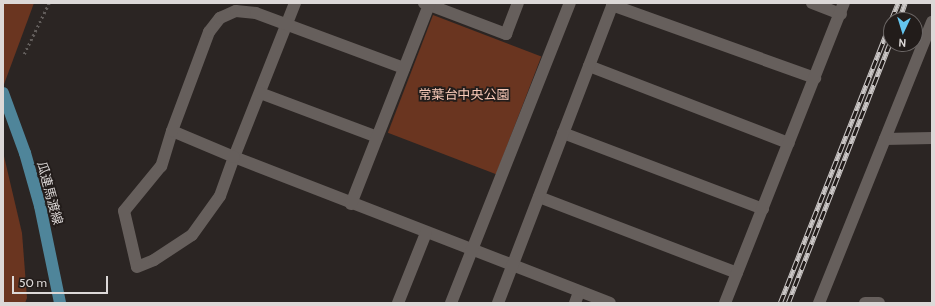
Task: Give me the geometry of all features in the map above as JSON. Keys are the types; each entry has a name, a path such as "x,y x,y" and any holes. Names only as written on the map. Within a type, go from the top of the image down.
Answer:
{"main road":[{"name":"瓜連馬渡線","path":"3,93 25,153 40,206 60,303"}],"street":[{"path":"295,3 287,25 234,157 220,196 192,235 154,260 137,267 124,211 161,166 172,131 209,32 220,18 236,11 256,13 287,25 404,68"},
{"path":"351,204 404,68 427,4 506,34 518,3"},
{"path":"451,303 570,3"},
{"path":"725,303 843,8 812,3"},
{"path":"498,303 613,4 815,78"},
{"path":"819,303 932,22"},
{"path":"589,66 789,143"},
{"path":"260,93 377,137"},
{"path":"172,131 426,234 512,266 577,297 610,303"},
{"path":"563,133 763,209"},
{"path":"885,139 932,138"},
{"path":"539,197 737,273"},
{"path":"398,303 426,234"},
{"path":"865,303 879,303"}],"path":[{"path":"24,54 49,3"}],"green space":[{"path":"3,3 34,3 3,87"},
{"name":"常葉台中央公園","path":"433,15 541,57 496,174 388,133"},
{"path":"3,152 22,233 27,298 25,303 3,303"}],"railway":[{"path":"894,12 898,3"},
{"path":"902,12 905,3"},
{"path":"780,303 883,41"},
{"path":"788,303 886,52"}]}
